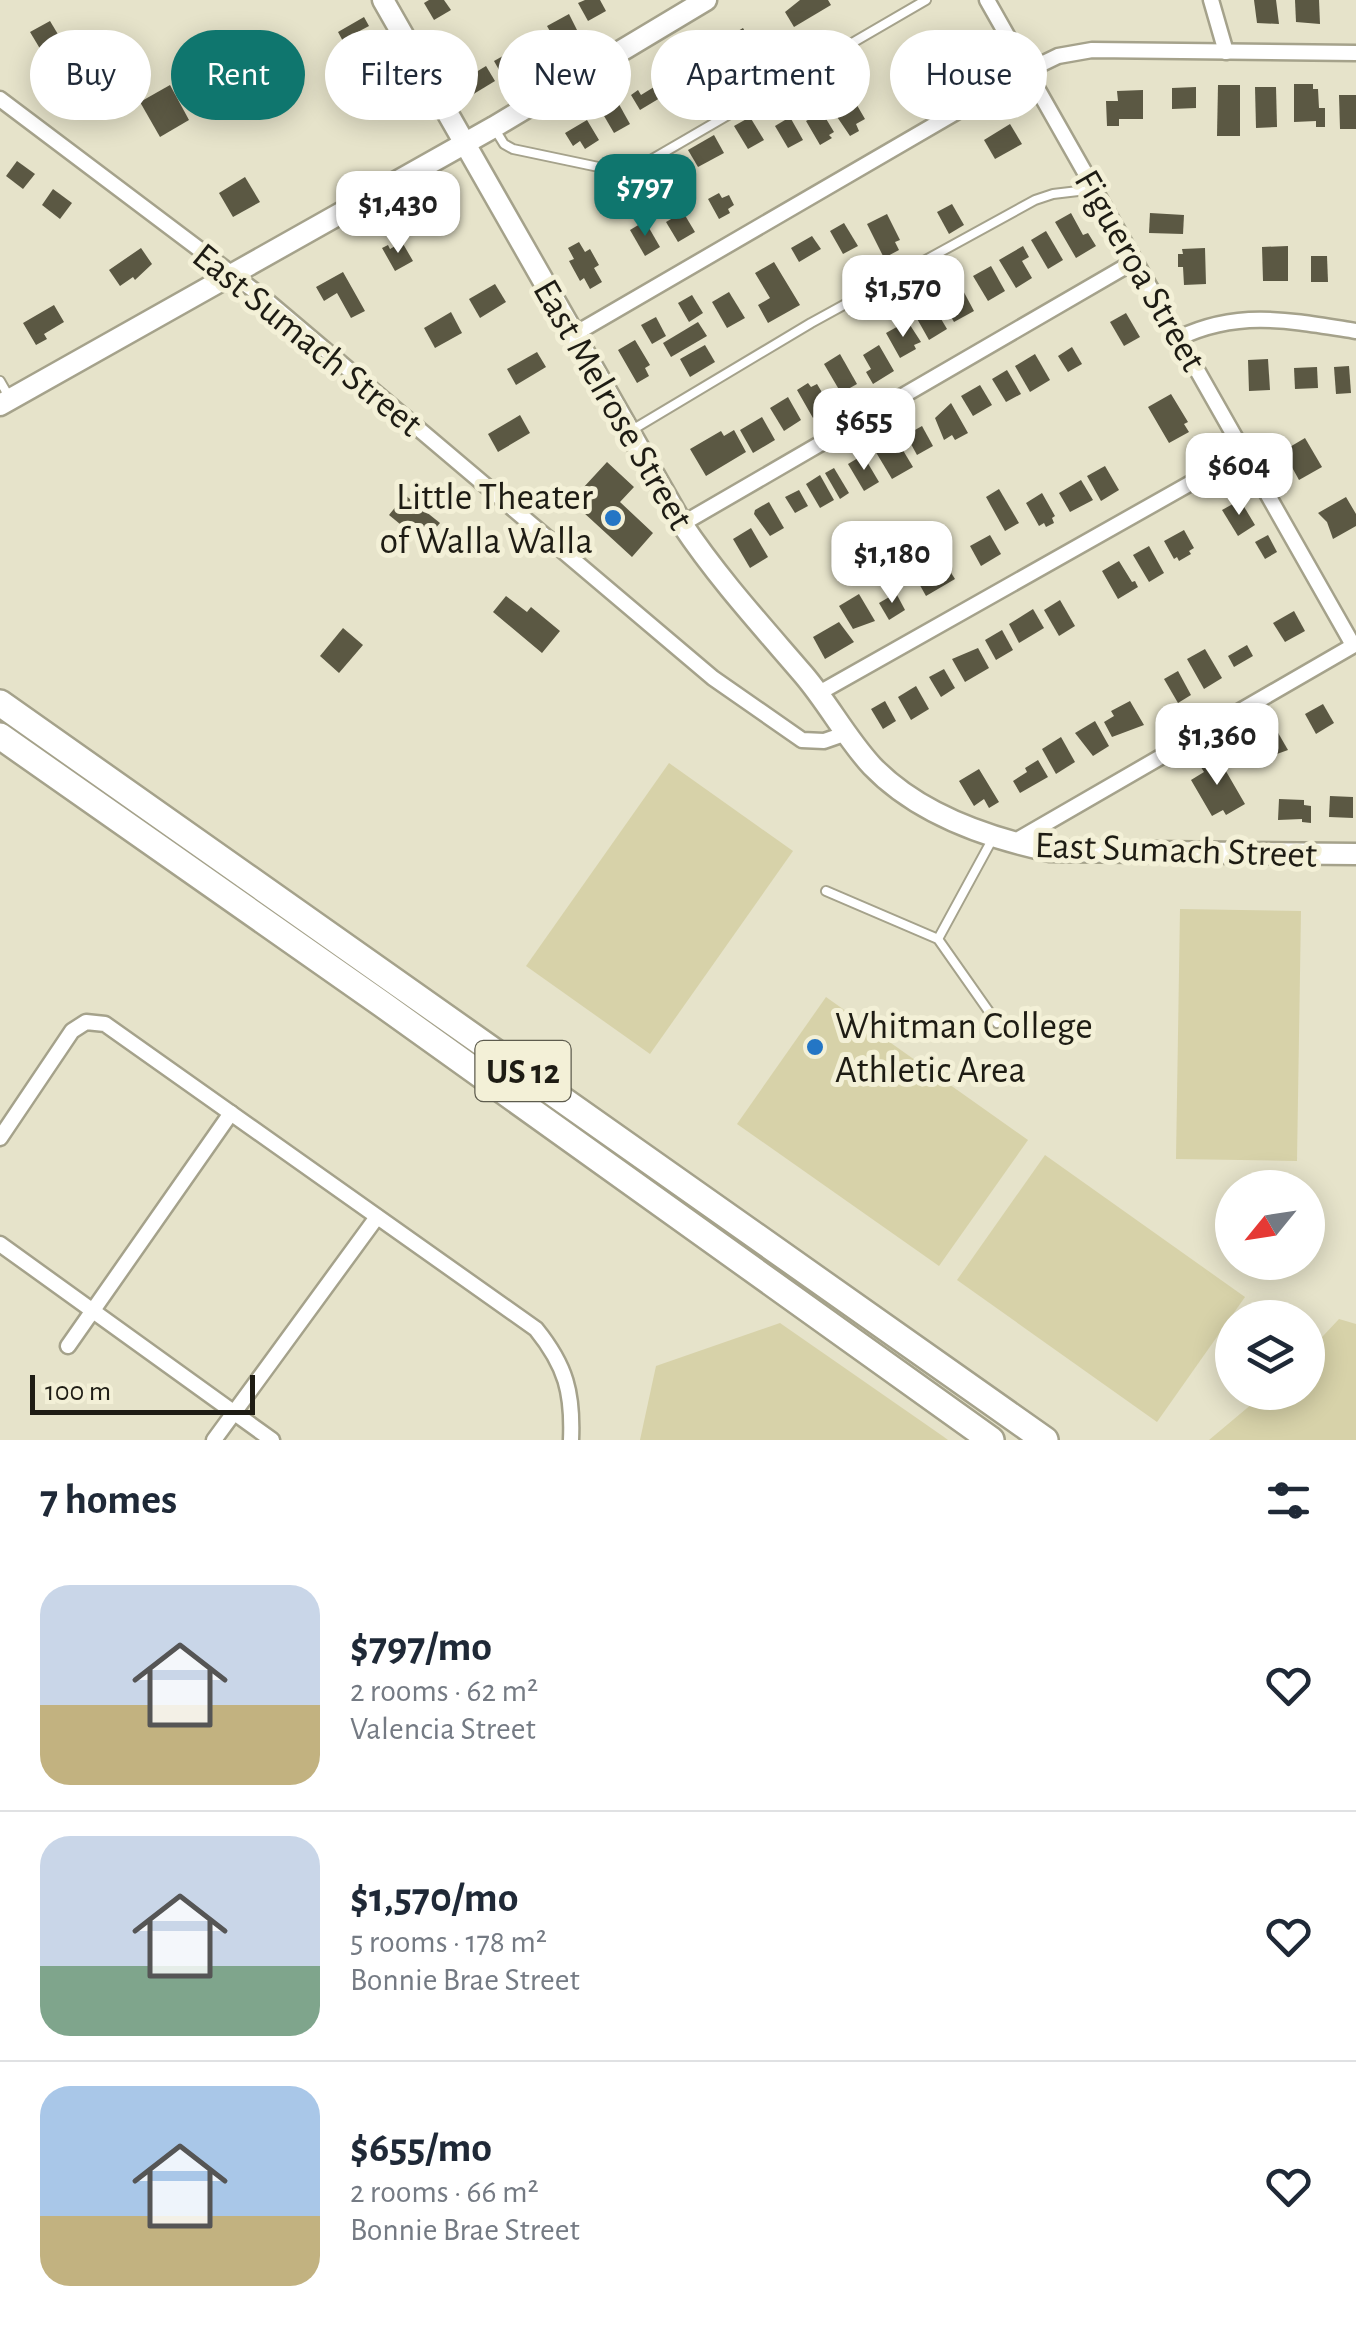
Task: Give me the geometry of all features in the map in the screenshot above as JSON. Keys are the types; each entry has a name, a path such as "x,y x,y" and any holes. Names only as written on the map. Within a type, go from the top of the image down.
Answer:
{"highway":[{"name":"US 12","path":"0,703 1045,1440"},
{"path":"0,712 67,751"},
{"name":"US 12","path":"0,736 991,1440"}],"street":[{"name":"East Melrose Street","path":"382,0 682,524 710,566 820,693 847,733"},
{"path":"3,395 494,127 706,0"},
{"name":"Figueroa Street","path":"987,0 1004,30"},
{"path":"1211,0 1226,52"},
{"path":"1047,61 1075,52 1356,52"},
{"name":"East Sumach Street","path":"0,99 264,298 726,688 802,740 824,741 847,733 872,766 897,788 1003,840 1050,851 1356,854"},
{"name":"Figueroa Street","path":"1047,106 1355,644"},
{"path":"572,334 942,120"},
{"path":"682,524 1136,261"},
{"path":"1179,338 1212,325 1263,318 1356,331"},
{"path":"820,693 1244,454"},
{"path":"1003,840 1355,644"},
{"path":"0,1138 72,1031 86,1022 106,1024 536,1330 556,1355 566,1380 572,1410 571,1440"},
{"path":"68,1346 231,1114"},
{"path":"214,1440 376,1217"},
{"path":"6,1248 272,1440"}],"lane":[{"path":"494,127 504,144 513,149 608,169 637,168 926,0"},
{"path":"628,432 811,323 1035,200 1094,189"},
{"path":"938,939 1003,840"},
{"path":"826,891 938,939 997,1023"}],"shaded area":[{"path":"669,763 793,851 650,1054 526,966"},
{"path":"1180,909 1301,911 1297,1161 1176,1159"},
{"path":"826,997 1028,1140 939,1266 737,1124"},
{"path":"1045,1155 1215,1276 1215,1280 1245,1297 1215,1300 1215,1340 1157,1422 957,1280"},
{"path":"1339,1319 1356,1324 1356,1440 1209,1440 1245,1410 1325,1410 1325,1334"},
{"path":"780,1323 948,1440 640,1440 656,1366"}],"building":[{"path":"444,0 451,10 434,20 424,3"},
{"path":"600,0 606,11 588,21 578,3"},
{"path":"800,0 828,0 831,5 794,27 785,12"},
{"path":"1254,0 1276,0 1279,24 1257,23"},
{"path":"1295,0 1319,0 1320,24 1296,22"},
{"path":"569,14 577,30 549,30 547,26"},
{"path":"364,17 369,26 362,30 341,30"},
{"path":"50,21 55,30 34,30"},
{"path":"486,66 495,81 478,91 478,71"},
{"path":"1294,84 1313,84 1313,89 1318,89 1319,108 1325,108 1325,127 1316,127 1316,121 1294,122"},
{"path":"170,85 171,120 189,120 160,137 150,120 151,96"},
{"path":"1218,85 1240,85 1240,136 1217,136"},
{"path":"1196,87 1196,108 1172,109 1172,88"},
{"path":"1255,87 1276,87 1277,127 1256,128"},
{"path":"651,89 651,103 640,110 631,95 638,90 641,95"},
{"path":"1143,90 1143,119 1119,119 1119,126 1107,126 1106,101 1118,101 1117,91"},
{"path":"1339,95 1356,95 1356,129 1340,129"},
{"path":"587,120 599,140 585,149 580,141 573,146 565,133"},
{"path":"606,120 628,120 630,124 614,133"},
{"path":"752,120 764,140 748,149 734,126"},
{"path":"792,120 803,140 788,148 775,126"},
{"path":"827,120 834,132 829,135 832,138 820,145 806,121"},
{"path":"839,120 863,120 856,124 859,131 850,136"},
{"path":"1010,124 1022,144 995,159 984,140"},
{"path":"714,135 724,153 698,167 688,150"},
{"path":"17,161 35,174 23,189 6,176"},
{"path":"245,177 260,202 233,217 219,193"},
{"path":"53,189 72,203 60,219 42,205"},
{"path":"719,193 722,198 729,195 734,205 728,209 730,213 719,219 708,199"},
{"path":"952,204 964,225 949,234 937,212"},
{"path":"683,212 695,232 678,242 666,222"},
{"path":"1071,213 1083,235 1088,233 1096,246 1076,258 1055,222"},
{"path":"1150,213 1184,215 1183,234 1149,233"},
{"path":"887,214 900,240 895,242 899,250 884,258 867,224"},
{"path":"645,221 660,247 645,256 630,230"},
{"path":"844,223 858,246 843,254 830,231"},
{"path":"1046,231 1063,260 1048,269 1031,240"},
{"path":"812,236 821,249 799,262 791,248"},
{"path":"402,242 413,261 395,271 382,248 388,245 390,249"},
{"path":"579,242 585,252 590,249 599,265 594,268 602,282 590,289 584,278 580,281 569,261 574,259 568,248"},
{"path":"1023,246 1029,257 1022,261 1032,278 1016,288 999,260"},
{"path":"1288,246 1288,281 1263,281 1262,247"},
{"path":"141,248 152,264 135,280 133,277 120,286 109,270"},
{"path":"1205,248 1206,284 1184,285 1178,254 1183,254 1182,249"},
{"path":"1311,256 1327,256 1328,282 1311,282"},
{"path":"774,262 800,305 768,323 758,305 770,298 755,273"},
{"path":"991,266 1005,291 988,301 973,276"},
{"path":"343,272 365,311 351,318 337,293 324,301 316,287"},
{"path":"959,283 974,311 954,322 938,295"},
{"path":"495,284 506,302 480,318 469,299"},
{"path":"729,292 745,318 727,328 712,302"},
{"path":"692,295 703,313 689,322 678,303"},
{"path":"928,297 947,329 929,340 911,308"},
{"path":"54,305 64,322 44,334 47,339 36,345 23,323"},
{"path":"451,312 462,333 435,348 424,328"},
{"path":"1126,313 1140,337 1124,346 1110,322"},
{"path":"656,317 666,336 652,344 641,325"},
{"path":"698,322 707,336 671,357 663,343"},
{"path":"902,324 904,328 910,325 921,342 900,358 886,333"},
{"path":"635,340 650,365 645,368 649,376 637,383 618,350"},
{"path":"705,345 715,362 690,377 680,359"},
{"path":"879,345 894,371 873,384 863,355"},
{"path":"1072,347 1082,364 1068,372 1058,356"},
{"path":"537,352 546,367 516,385 507,369"},
{"path":"840,354 857,384 841,393 824,364"},
{"path":"1035,354 1050,380 1030,392 1015,366"},
{"path":"1268,359 1270,390 1249,391 1248,360"},
{"path":"1349,366 1351,393 1336,394 1334,367"},
{"path":"1317,367 1318,388 1295,389 1294,368"},
{"path":"1007,370 1021,394 1006,402 992,379"},
{"path":"808,383 811,387 817,384 829,404 813,418 797,390"},
{"path":"980,385 992,405 973,416 961,396"},
{"path":"1171,394 1188,422 1184,424 1189,432 1169,443 1148,407"},
{"path":"788,397 801,420 784,431 770,408"},
{"path":"951,403 968,433 955,440 952,435 944,440 935,418"},
{"path":"520,415 530,433 498,452 488,434"},
{"path":"762,417 775,440 753,453 740,430"},
{"path":"922,426 933,446 917,455 906,435"},
{"path":"734,430 746,452 706,476 690,449 721,431 724,436"},
{"path":"895,437 913,467 892,479 874,449"},
{"path":"1305,438 1322,467 1299,480 1283,451"},
{"path":"863,455 879,482 864,491 848,464"},
{"name":"Little Theater of Walla Walla","path":"607,462 634,487 620,502 653,533 632,557 571,501"},
{"path":"1105,466 1119,490 1101,501 1087,476"},
{"path":"834,468 849,493 840,499 825,473"},
{"path":"820,475 834,500 820,508 806,484"},
{"path":"1081,480 1093,500 1070,512 1059,493"},
{"path":"999,489 1019,523 1005,531 986,497"},
{"path":"799,490 808,506 795,513 785,497"},
{"path":"1042,493 1055,516 1054,523 1046,527 1044,523 1039,526 1026,503"},
{"path":"405,495 440,523 423,543 389,515"},
{"path":"1346,497 1356,514 1356,526 1333,539 1327,522 1318,513"},
{"path":"1240,500 1255,525 1238,536 1222,510"},
{"path":"769,502 784,528 770,536 754,514"},
{"path":"751,528 768,557 750,568 733,539"},
{"path":"1184,530 1194,548 1179,561 1164,541"},
{"path":"990,535 1001,554 981,566 970,546"},
{"path":"1268,535 1277,552 1265,559 1255,542"},
{"path":"1149,546 1164,573 1149,582 1133,555"},
{"path":"941,557 955,579 926,596 913,573"},
{"path":"1119,561 1138,587 1118,599 1102,571"},
{"path":"896,593 905,610 889,620 879,603"},
{"path":"859,594 875,621 853,629 839,606"},
{"path":"506,596 527,612 531,607 560,631 542,653 493,612"},
{"path":"1060,600 1075,626 1059,636 1044,610"},
{"path":"1033,609 1044,628 1019,643 1009,624"},
{"path":"1294,611 1305,631 1285,642 1273,623"},
{"path":"839,622 854,642 825,659 813,637"},
{"path":"343,628 363,645 339,673 320,656"},
{"path":"1002,630 1013,650 996,660 985,640"},
{"path":"1247,645 1253,656 1234,667 1228,656"},
{"path":"978,648 989,668 965,682 952,659"},
{"path":"1205,649 1222,678 1204,689 1187,659"},
{"path":"944,669 955,688 941,697 929,677"},
{"path":"1178,671 1191,695 1178,703 1164,679"},
{"path":"916,686 929,709 911,720 898,697"},
{"path":"885,701 896,721 883,729 871,709"},
{"path":"1130,701 1144,725 1112,737 1104,722 1114,716 1111,711"},
{"path":"1323,704 1334,723 1316,734 1305,714"},
{"path":"1095,721 1109,746 1093,756 1075,733"},
{"path":"1277,731 1288,750 1266,758 1257,742"},
{"path":"1061,737 1075,762 1056,774 1042,749"},
{"path":"1216,754 1245,804 1226,815 1223,810 1212,816 1191,780 1204,772 1199,764"},
{"path":"1038,760 1048,777 1020,793 1013,781"},
{"path":"979,769 999,802 989,808 984,799 974,806 959,781"},
{"path":"1330,796 1353,797 1353,818 1329,817"},
{"path":"1279,799 1304,800 1304,805 1311,806 1311,823 1302,819 1278,820"}],"place":[{"name":"Little Theater of Walla Walla","path":"613,518"},
{"name":"Whitman College Athletic Area","path":"815,1047"}]}
